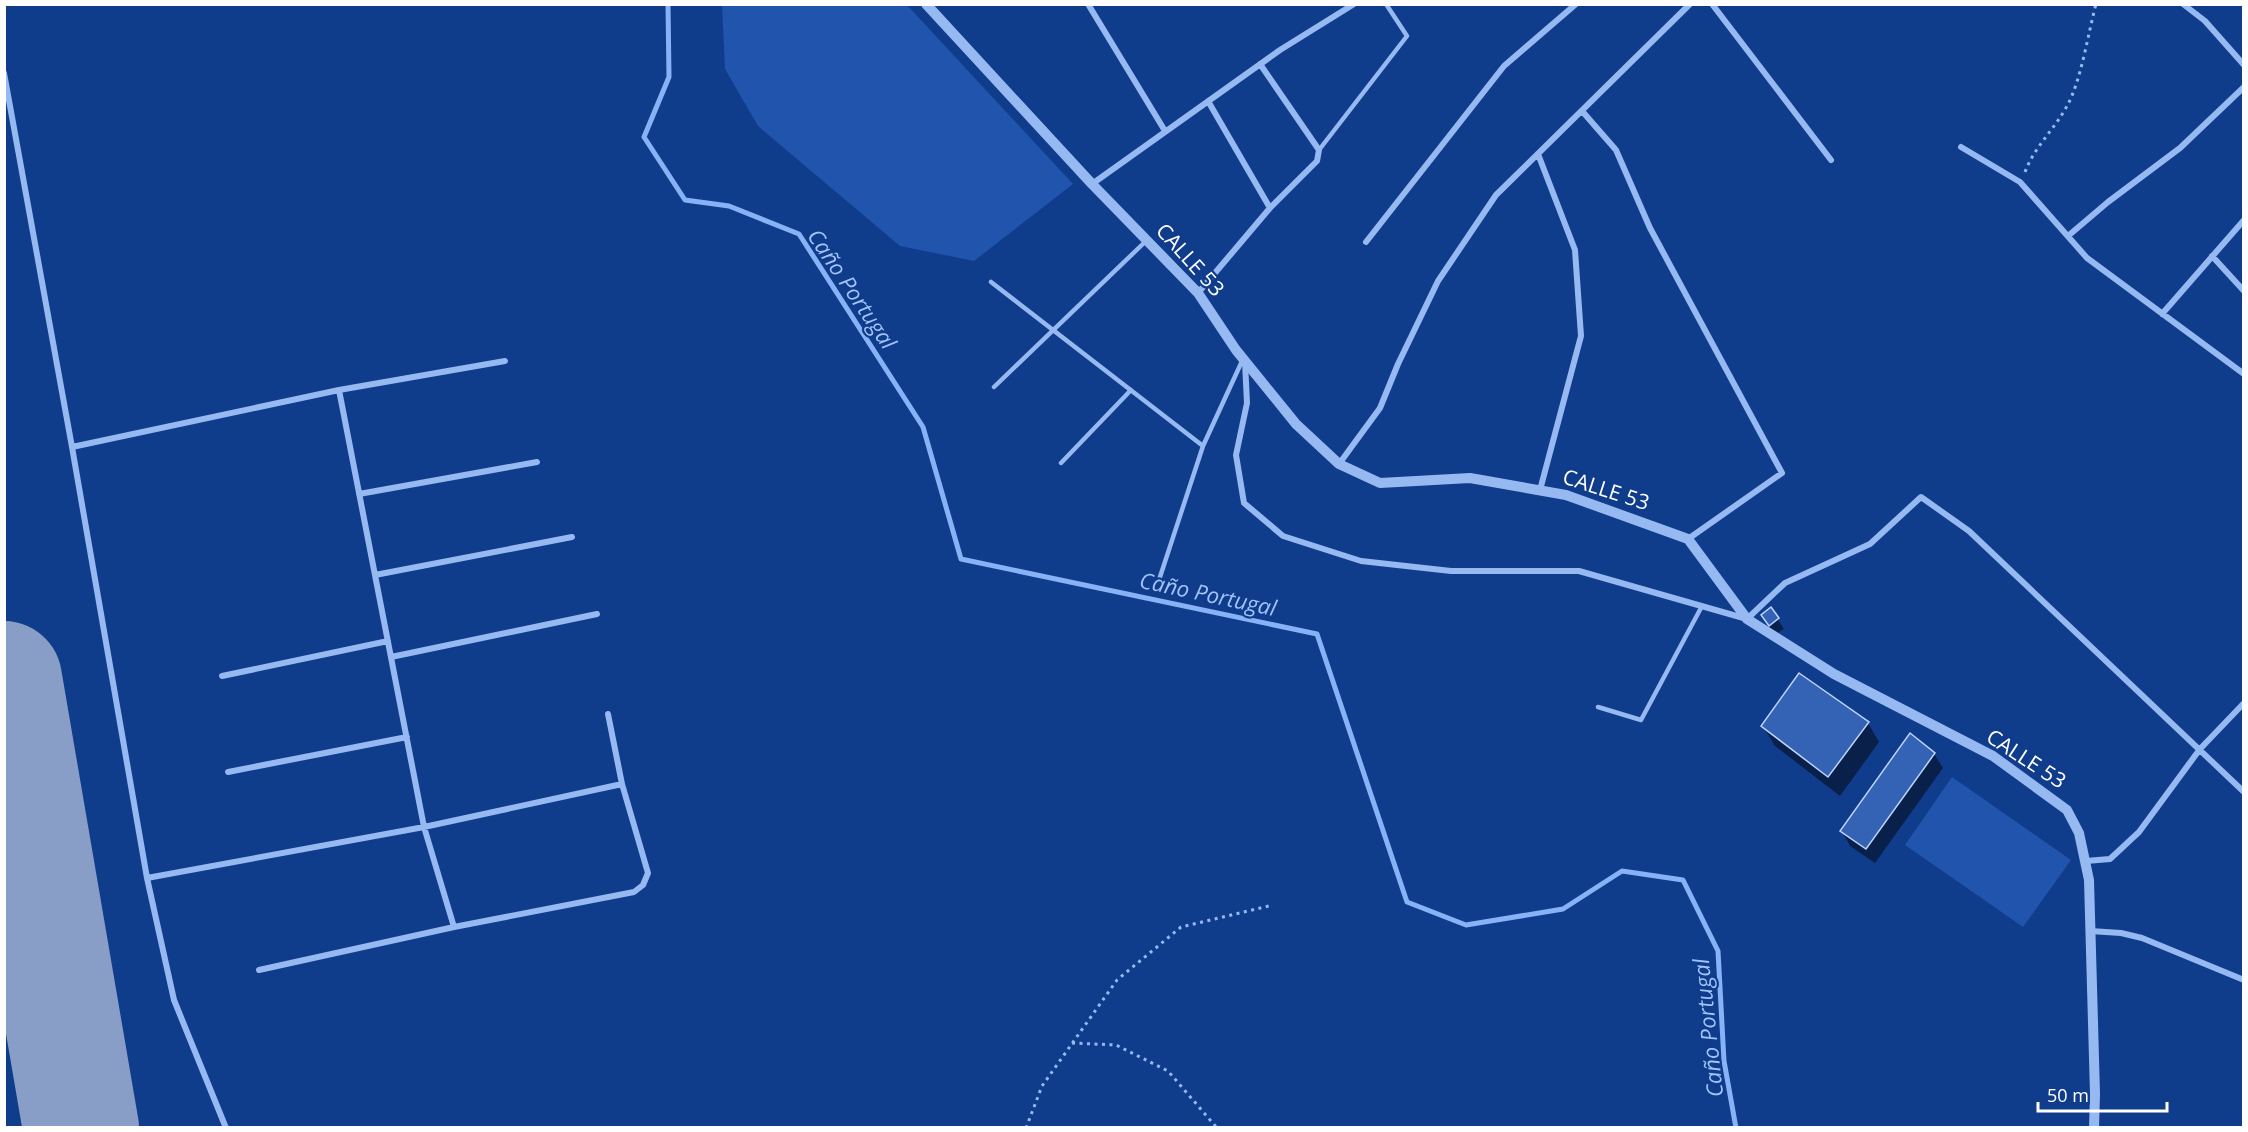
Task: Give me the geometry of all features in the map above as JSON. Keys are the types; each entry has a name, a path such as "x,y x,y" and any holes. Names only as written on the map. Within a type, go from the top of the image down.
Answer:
{"street":[{"name":"CALLE 53","path":"926,4 1092,184 1198,293 1244,360 1296,424 1339,464 1380,483 1470,478 1566,495 1688,539 1747,619 1834,674 1993,756 2067,810 2079,833 2086,861 2095,1094 2094,1128"},
{"path":"1088,4 1164,131"},
{"path":"1092,184 1260,64 1354,4"},
{"path":"1366,242 1504,66 1576,4"},
{"path":"1339,464 1380,408 1398,364 1438,281 1496,195 1690,4"},
{"path":"1712,4 1831,160"},
{"path":"2183,4 2205,21 2244,65"},
{"path":"1198,293 1270,208 1317,160 1319,150 1260,64"},
{"path":"4,74 147,878 174,1000 226,1128"},
{"path":"2068,236 2108,202 2180,148 2244,87"},
{"path":"1208,101 1270,208"},
{"path":"1582,111 1616,150 1650,228 1782,473 1688,539"},
{"path":"1961,147 2020,182 2087,258 2244,374"},
{"path":"1538,154 1575,250 1581,336 1540,490"},
{"path":"2162,314 2244,220"},
{"path":"2212,256 2244,291"},
{"path":"1244,360 1247,403 1236,455 1244,503 1283,536 1361,561 1451,571 1579,571 1747,619 1785,583 1870,544 1921,497 1969,531 2244,792"},
{"path":"72,447 339,390 505,361"},
{"path":"339,390 424,827 454,927"},
{"path":"359,494 537,462"},
{"path":"375,575 572,537"},
{"path":"391,657 597,614"},
{"path":"222,676 388,641"},
{"path":"2086,861 2110,859 2139,832 2200,749 2244,703"},
{"path":"259,970 454,927 634,892 643,885 648,873 622,784 608,714"},
{"path":"228,772 407,737"},
{"path":"147,878 424,827 622,784"},
{"path":"2090,931 2121,933 2142,938 2244,980"}],"lane":[{"path":"1319,150 1407,36 1386,4"},
{"path":"994,387 1147,240"},
{"path":"991,282 1203,446"},
{"path":"1160,577 1203,446 1244,360"},
{"path":"1061,463 1131,390"},
{"path":"1598,706 1641,720 1702,606"}],"path":[{"path":"2020,182 2032,155 2066,108 2073,94 2096,4"},
{"path":"1026,1128 1042,1086 1117,980 1181,927 1273,905"},
{"path":"1072,1043 1116,1045 1168,1071 1217,1128"}],"shaded area":[{"path":"722,5 907,5 1073,184 974,261 900,246 758,126 725,69"},
{"path":"1952,777 2071,860 2023,927 1905,845"}],"building":[{"path":"1771,607 1779,618 1769,626 1761,615"},
{"path":"1799,673 1869,722 1828,777 1761,726"},
{"path":"1910,733 1935,753 1866,849 1840,831"}],"waterway":[{"name":"Caño Portugal","path":"668,4 669,77 644,137 685,200 729,206 799,234 923,427 961,559 1317,634 1407,902 1466,925 1563,909 1622,871 1683,880 1718,951 1724,1061 1736,1128"}],"taxiway":[{"path":"4,701 7,693"},
{"path":"4,741 19,766"}],"runway":[{"path":"4,679 81,1128"}]}
